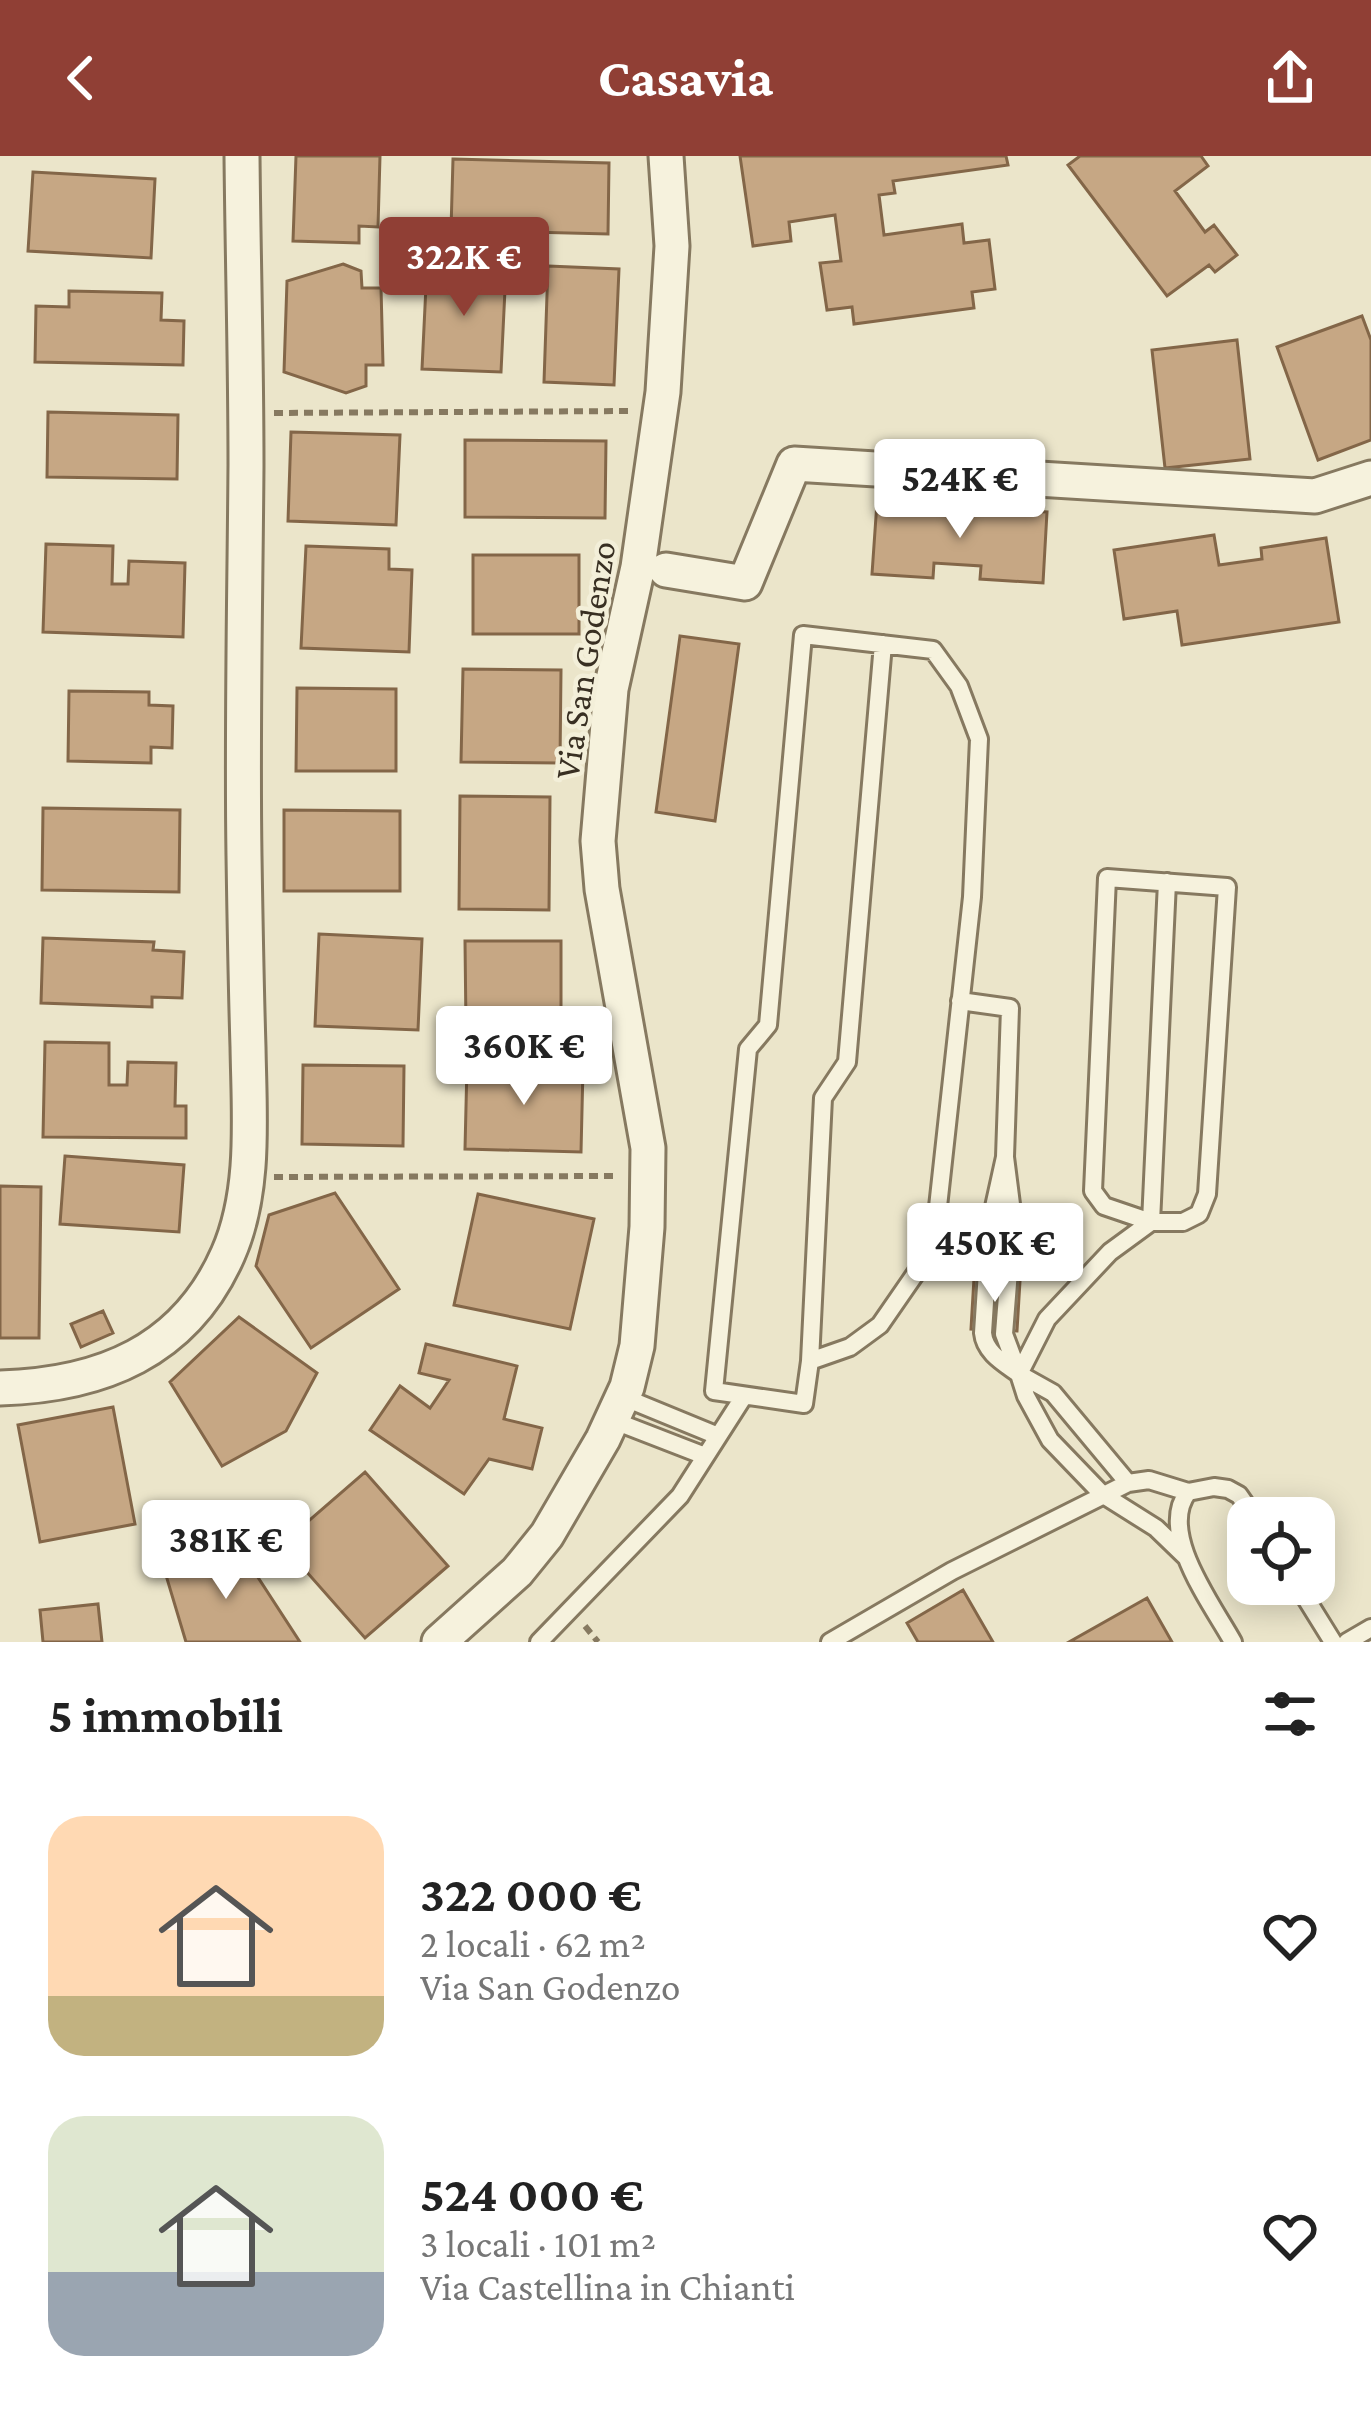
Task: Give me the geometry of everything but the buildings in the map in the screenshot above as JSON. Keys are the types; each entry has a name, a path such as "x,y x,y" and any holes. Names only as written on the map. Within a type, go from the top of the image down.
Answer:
{"street":[{"path":"2,1388 73,1382 127,1363 157,1343 191,1313 226,1259 262,1176 249,1123 242,728 242,156"},
{"name":"Via San Godenzo","path":"439,1642 492,1597 556,1522 618,1408 639,1332 648,1148 602,889 599,825 611,689 638,567 660,411 671,263 666,156"},
{"path":"666,570 745,583 794,464 1315,496 1371,478"}],"lane":[{"path":"810,1361 850,1346 880,1325 918,1270 938,1216 972,897 979,739 959,686 933,650 883,644 803,635 768,1025 748,1049 714,1391 804,1404 823,1098 847,1062 883,644"},
{"path":"1107,878 1226,886 1207,1194 1199,1214 1183,1222 1151,1222 1103,1206 1093,1191 1107,878"},
{"path":"1151,1222 1167,882"},
{"path":"960,1001 1010,1008 1005,1157 990,1225 984,1344 1018,1374 1053,1393 1128,1483"},
{"path":"1151,1222 1110,1252 1047,1319 1018,1374 1049,1440 1102,1494 1156,1528 1186,1556"},
{"path":"538,1642 680,1496 744,1396"},
{"path":"618,1408 718,1436"},
{"path":"618,1408 705,1456"},
{"path":"830,1642 952,1571 1128,1483 1150,1480 1188,1492 1214,1486 1240,1497"},
{"path":"1188,1492 1179,1503 1177,1523 1186,1556 1233,1642"},
{"path":"1310,1605 1334,1642"},
{"path":"1347,1642 1371,1628"}],"path":[{"path":"245,412 660,411"},
{"path":"262,1176 617,1176"}]}
